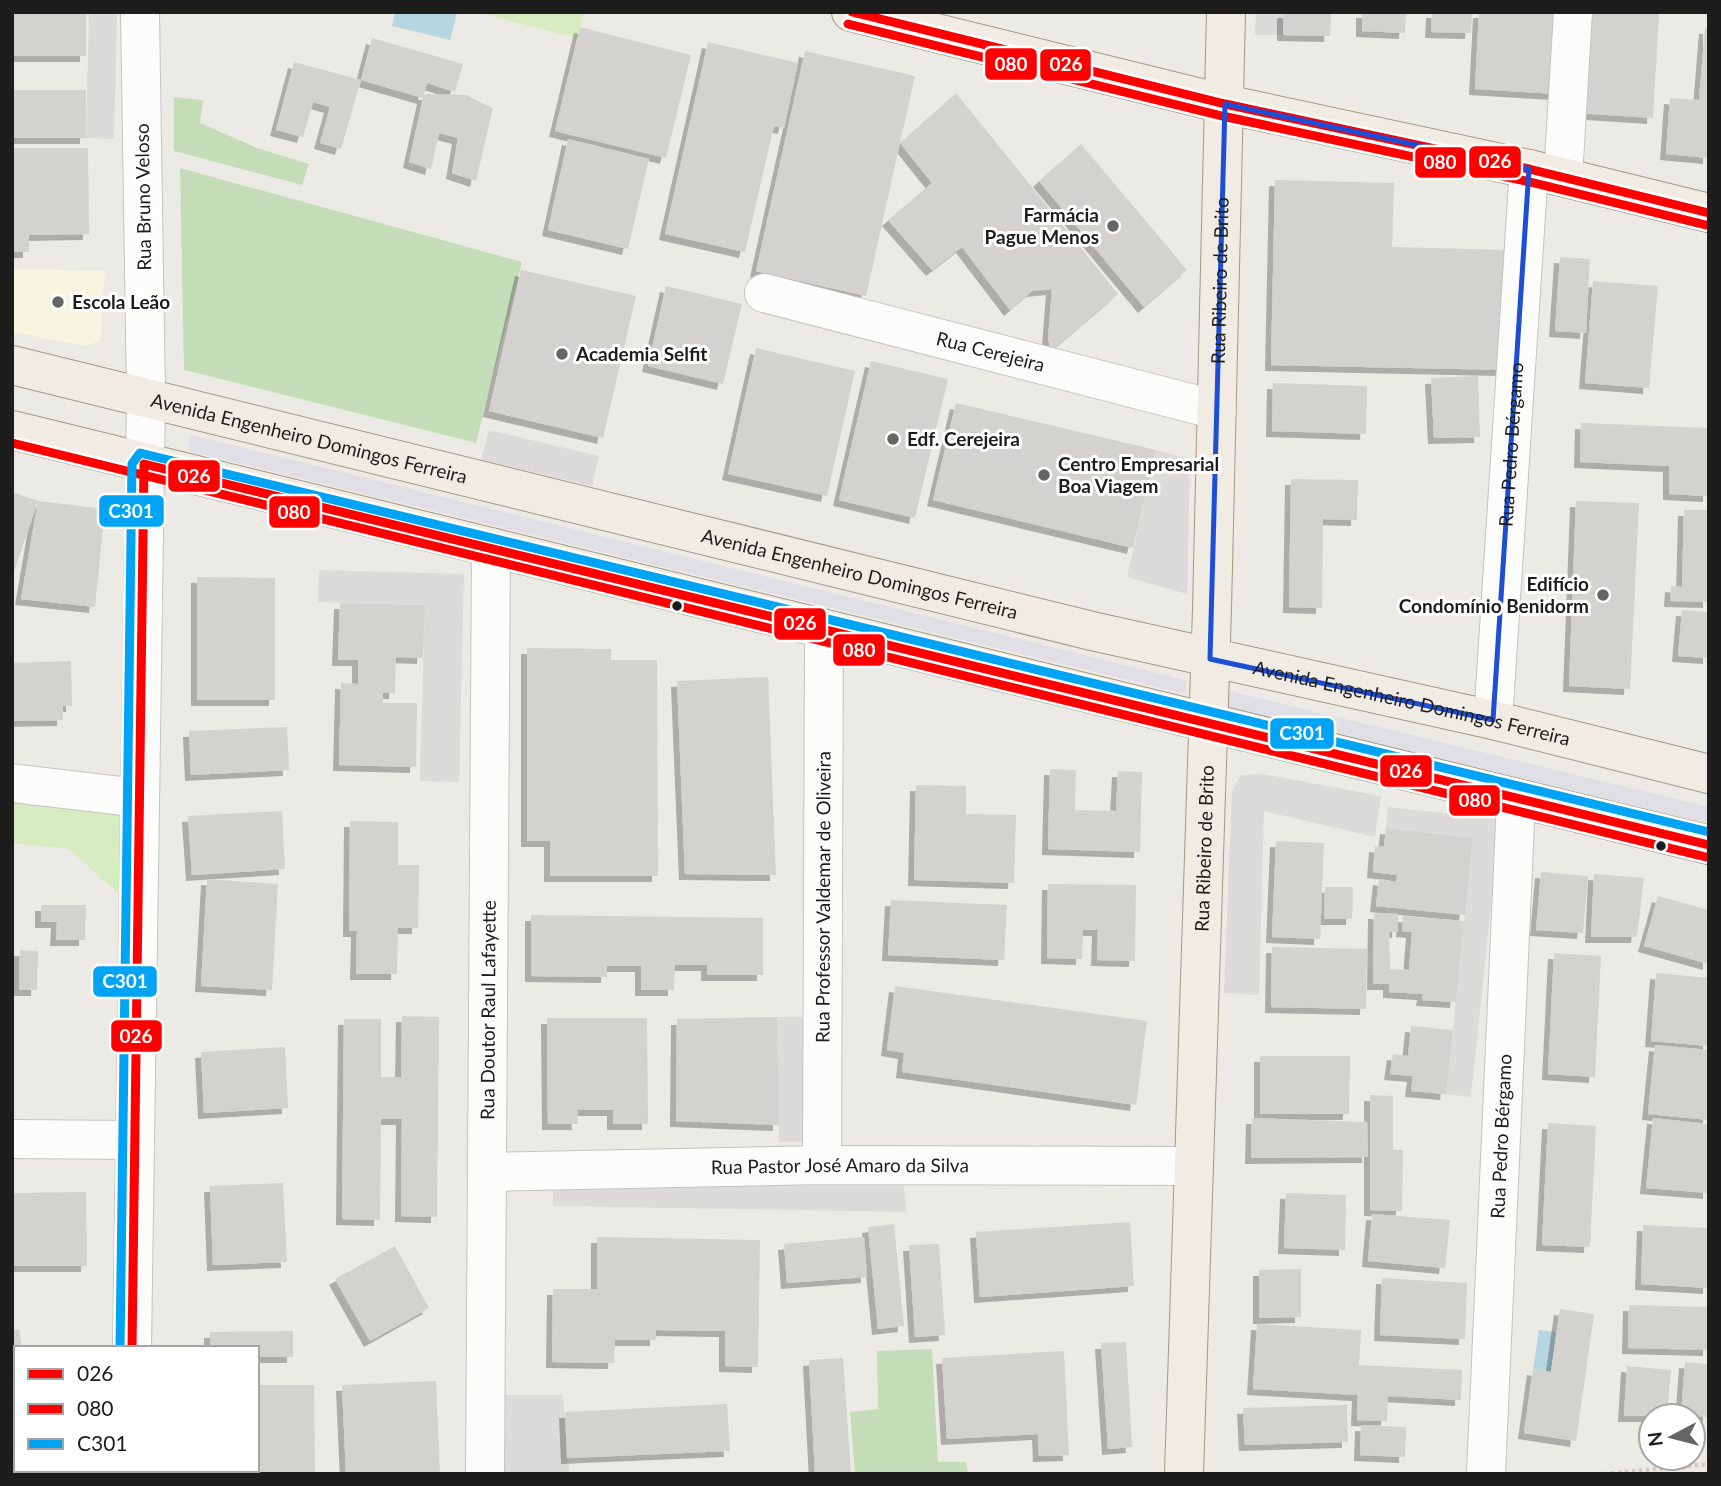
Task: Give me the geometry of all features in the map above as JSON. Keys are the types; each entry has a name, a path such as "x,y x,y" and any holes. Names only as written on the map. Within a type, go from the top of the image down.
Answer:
{"main road":[{"path":"851,12 1225,104 1553,163 1709,213"},
{"name":"Rua Ribeiro de Brito","path":"1184,1474 1210,659 1226,12"},
{"name":"Avenida Engenheiro Domingos Ferreira","path":"12,365 1210,659 1493,720 1709,774"},
{"path":"12,430 1516,800 1709,845"}],"street":[{"name":"Rua Bruno Veloso","path":"132,1346 146,397 141,12"},
{"name":"Rua Pedro Bérgamo","path":"1493,720 1553,163 1573,12"},
{"name":"Rua Cerejeira","path":"764,293 1217,410"},
{"name":"Rua Doutor Raul Lafayette","path":"485,1474 491,547"},
{"name":"Rua Professor Valdemar de Oliveira","path":"822,1165 824,629"},
{"path":"12,783 139,799"},
{"name":"Rua Pedro Bérgamo","path":"1486,1474 1516,800"},
{"path":"12,1139 135,1140"},
{"name":"Rua Pastor José Amaro da Silva","path":"488,1172 822,1165 1192,1166"}],"path":[{"path":"1604,1474 1709,1464"}],"highlighted area":[{"path":"1225,104 1529,169 1493,720 1210,659"}],"shaded area":[{"path":"89,12 117,12 114,139 86,138"},
{"path":"1256,12 1283,12 1283,35 1255,35"},
{"name":"Escola Leão","path":"12,269 105,271 100,341 85,346 12,332"},
{"path":"489,430 599,456 592,486 481,460"},
{"path":"191,435 1169,676 1187,681 1185,694 188,451"},
{"path":"1156,450 1190,459 1187,594 1127,577"},
{"path":"319,570 464,574 459,782 420,781 425,605 318,602"},
{"path":"1221,689 1709,807 1709,824 1218,710"},
{"path":"1263,774 1381,796 1375,837 1264,811 1259,995 1224,993 1232,791 1241,775"},
{"path":"1388,807 1500,819 1471,1097 1446,1094 1473,838 1386,828"},
{"path":"777,1017 806,1017 808,1141 779,1142"},
{"path":"903,1181 907,1212 553,1206 553,1184"},
{"path":"497,1395 563,1395 569,1474 497,1474"}],"green space":[{"path":"475,12 584,12 577,38"},
{"path":"174,97 203,100 200,123 257,148 309,164 302,185 174,151"},
{"path":"180,168 522,262 476,443 184,370"},
{"path":"12,794 131,806 127,901 69,849 12,843"},
{"path":"932,1349 938,1462 966,1462 968,1474 855,1474 850,1412 878,1409 877,1351"}],"water":[{"path":"395,12 457,13 450,40 392,26"},
{"path":"1539,1330 1556,1332 1551,1372 1533,1369"}],"building":[{"path":"12,12 86,12 86,56 12,56"},
{"path":"1283,12 1331,12 1330,36 1283,35"},
{"path":"1362,12 1406,12 1405,33 1362,31"},
{"path":"1432,12 1472,12 1471,33 1431,32"},
{"path":"1479,12 1562,12 1558,94 1475,89"},
{"path":"1584,12 1659,12 1653,118 1577,113"},
{"path":"580,27 691,55 666,158 555,131"},
{"path":"1705,28 1709,28 1709,158 1666,154 1670,98 1699,100"},
{"path":"372,38 463,64 455,92 427,83 424,94 466,95 493,108 476,181 452,173 458,138 439,133 431,169 409,162 423,98 361,80"},
{"path":"708,42 798,63 784,128 774,126 745,252 665,234"},
{"path":"805,51 915,76 866,296 756,271"},
{"path":"294,62 361,80 341,149 320,143 330,107 313,102 303,137 276,130"},
{"path":"12,90 86,90 86,138 12,138"},
{"path":"956,93 1118,294 1051,351 1048,339 1052,289 1032,291 1010,310 962,247 932,270 888,220 932,183 900,143"},
{"path":"568,139 649,159 628,249 548,230"},
{"name":"Farmácia Pague Menos","path":"1081,144 1187,270 1144,307 1039,181"},
{"path":"12,148 88,148 89,234 29,235 29,252 12,252"},
{"path":"1275,180 1394,183 1392,247 1508,250 1505,370 1271,365"},
{"path":"1560,257 1590,259 1586,333 1555,331"},
{"name":"Academia Selfit","path":"521,270 636,296 603,438 489,411"},
{"path":"1593,281 1658,286 1649,388 1585,383"},
{"path":"666,286 742,304 723,384 648,366"},
{"path":"756,348 855,371 827,496 728,474"},
{"name":"Edf. Cerejeira","path":"871,361 948,379 915,518 839,500"},
{"path":"1478,376 1480,437 1434,438 1431,378"},
{"path":"1273,383 1367,386 1366,434 1272,431"},
{"name":"Centro Empresarial Boa Viagem","path":"956,403 1156,450 1133,548 933,500"},
{"path":"1581,423 1709,428 1709,496 1669,494 1669,466 1580,462"},
{"path":"1291,479 1358,480 1357,520 1323,519 1322,608 1289,607"},
{"path":"12,492 38,501 13,575 12,575"},
{"path":"38,501 105,509 95,607 21,599"},
{"name":"Edifício Condomínio Benidorm","path":"1576,501 1639,503 1630,689 1569,686"},
{"path":"1684,510 1709,510 1709,602 1670,601 1671,586 1682,587"},
{"path":"197,577 275,578 275,700 197,700"},
{"path":"340,603 425,605 423,658 396,657 395,693 383,693 383,703 417,703 416,767 339,765 341,683 358,684 358,660 338,660"},
{"path":"1682,610 1709,612 1709,658 1678,656"},
{"path":"527,648 611,649 611,660 657,660 658,876 550,876 550,841 527,841"},
{"path":"71,661 72,706 63,706 63,720 12,721 12,663"},
{"path":"768,677 776,875 685,874 677,681"},
{"path":"287,727 289,770 191,775 189,731"},
{"path":"1050,769 1076,770 1075,810 1116,811 1118,771 1142,772 1140,852 1048,849"},
{"path":"916,785 966,786 966,814 1016,815 1014,883 914,880"},
{"path":"282,811 285,869 192,875 188,816"},
{"path":"350,821 398,822 398,865 419,865 418,928 398,928 397,974 356,974 357,931 349,931"},
{"path":"1386,828 1473,838 1465,915 1376,906 1379,879 1396,882 1397,875 1373,872 1375,846 1384,847"},
{"path":"1276,841 1324,843 1320,939 1272,937"},
{"path":"1541,872 1588,876 1583,933 1536,930"},
{"path":"1594,874 1644,878 1637,937 1591,937"},
{"path":"207,879 278,884 272,990 201,986"},
{"path":"1048,884 1136,885 1135,961 1097,960 1098,930 1083,930 1082,959 1047,958"},
{"path":"1325,887 1353,887 1352,919 1324,919"},
{"path":"1658,896 1709,910 1709,964 1644,946"},
{"path":"891,900 1007,905 1004,960 888,955"},
{"path":"41,905 86,905 85,940 56,940 57,922 41,922"},
{"path":"1374,913 1398,914 1398,932 1389,932 1390,969 1409,970 1412,932 1402,931 1403,916 1464,921 1456,1002 1422,1000 1423,994 1389,992 1389,984 1373,984"},
{"path":"531,915 763,918 763,975 707,975 707,965 675,965 674,990 641,990 641,966 607,966 607,977 531,976"},
{"path":"1272,947 1367,949 1366,1009 1271,1007"},
{"path":"20,950 38,951 37,990 19,990"},
{"path":"1554,953 1601,956 1595,1077 1548,1074"},
{"path":"1656,973 1709,978 1709,1046 1651,1041"},
{"path":"895,986 1147,1021 1136,1105 902,1072 904,1053 887,1050"},
{"path":"402,1016 439,1017 437,1217 401,1216 402,1119 381,1119 380,1220 342,1219 344,1019 381,1019 381,1077 401,1077"},
{"path":"777,1017 779,1125 676,1121 677,1019"},
{"path":"547,1018 647,1018 648,1124 613,1124 613,1110 577,1110 578,1124 548,1124"},
{"path":"1411,1026 1453,1030 1446,1094 1411,1091 1413,1076 1390,1074 1393,1054 1408,1056"},
{"path":"1655,1045 1709,1050 1709,1120 1648,1114"},
{"path":"285,1047 288,1108 204,1113 201,1052"},
{"path":"1260,1056 1350,1056 1349,1114 1260,1114"},
{"path":"1370,1095 1393,1096 1393,1150 1403,1150 1402,1211 1370,1210"},
{"path":"1252,1118 1367,1122 1368,1157 1251,1158"},
{"path":"1653,1118 1709,1124 1709,1193 1646,1188"},
{"path":"1548,1123 1596,1126 1590,1247 1542,1245"},
{"path":"283,1183 287,1262 213,1265 210,1186"},
{"path":"86,1192 87,1266 13,1266 12,1193"},
{"path":"1286,1193 1346,1195 1345,1250 1284,1248"},
{"path":"1372,1214 1450,1220 1445,1268 1368,1261"},
{"path":"1130,1222 1134,1286 980,1297 976,1232"},
{"path":"894,1224 904,1326 878,1329 868,1227"},
{"path":"1643,1225 1709,1228 1709,1288 1641,1284"},
{"path":"597,1237 760,1240 758,1367 725,1366 725,1331 656,1330 656,1340 615,1340 614,1363 552,1362 553,1289 597,1289"},
{"path":"864,1237 867,1277 787,1283 784,1244"},
{"path":"939,1244 945,1335 915,1337 909,1245"},
{"path":"395,1246 429,1308 370,1341 335,1279"},
{"path":"1301,1269 1301,1317 1259,1318 1259,1270"},
{"path":"1382,1278 1467,1283 1465,1339 1380,1335"},
{"path":"1629,1305 1709,1307 1709,1350 1628,1348"},
{"path":"1560,1309 1594,1314 1576,1441 1524,1433 1533,1369 1551,1372"},
{"path":"1257,1324 1361,1330 1359,1365 1462,1370 1461,1400 1388,1396 1387,1421 1357,1420 1358,1395 1253,1389"},
{"path":"19,1329 22,1346 14,1346 14,1472 94,1474 12,1474 12,1330"},
{"path":"293,1331 293,1357 259,1357 259,1346 210,1346 210,1332"},
{"path":"1126,1342 1132,1447 1108,1449 1101,1343"},
{"path":"1064,1351 1069,1455 1039,1456 1038,1434 947,1439 942,1358"},
{"path":"843,1358 851,1474 815,1474 809,1360"},
{"path":"1685,1362 1709,1364 1709,1417 1707,1402 1682,1402"},
{"path":"1627,1366 1671,1370 1668,1402 1637,1402 1637,1416 1624,1416"},
{"path":"436,1381 440,1474 346,1474 342,1385"},
{"path":"259,1385 314,1385 315,1474 202,1474 259,1472"},
{"path":"727,1404 730,1451 567,1458 565,1412"},
{"path":"1347,1405 1348,1442 1245,1445 1243,1408"},
{"path":"1361,1425 1406,1427 1405,1457 1360,1455"}],"transit line":[{"name":"026","path":"852,12 1225,104 1529,169 1709,213"},
{"name":"080","path":"848,24 1222,116 1526,181 1706,225"},
{"name":"080","path":"12,443 1706,857"},
{"name":"C301","path":"120,1346 132,464 140,453 1709,832"},
{"name":"026","path":"132,1346 144,464 1709,845"}],"place":[{"name":"Farmácia Pague Menos","path":"1113,226"},
{"name":"Escola Leão","path":"58,302"},
{"name":"Academia Selfit","path":"562,354"},
{"name":"Edf. Cerejeira","path":"893,439"},
{"name":"Centro Empresarial Boa Viagem","path":"1044,475"},
{"name":"Edifício Condomínio Benidorm","path":"1603,595"}]}
